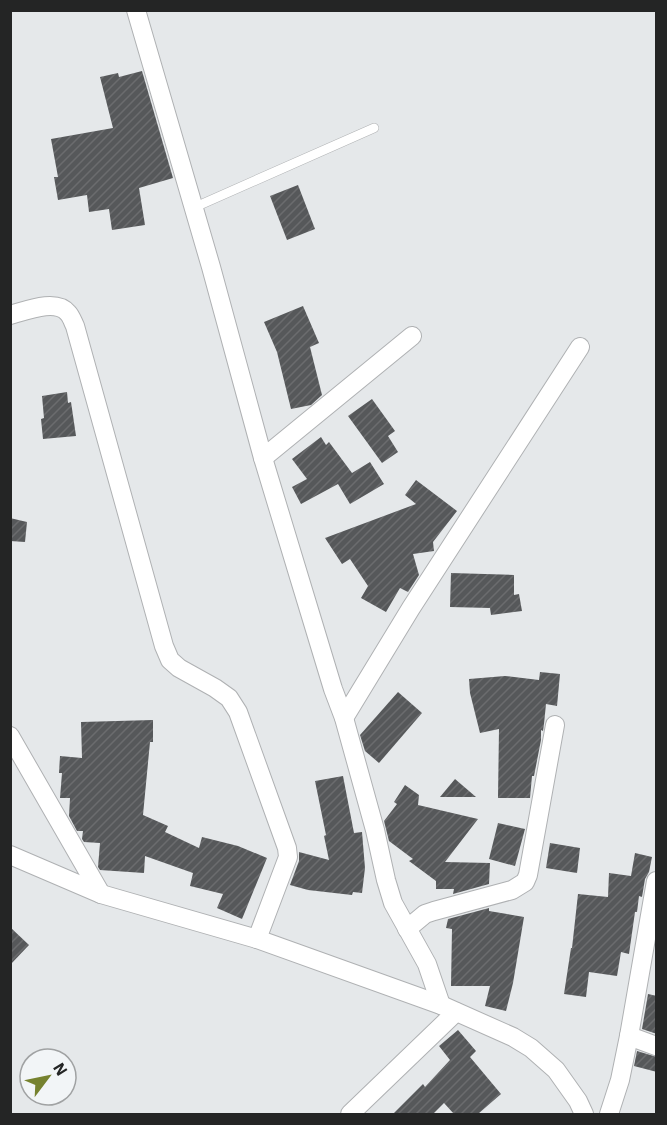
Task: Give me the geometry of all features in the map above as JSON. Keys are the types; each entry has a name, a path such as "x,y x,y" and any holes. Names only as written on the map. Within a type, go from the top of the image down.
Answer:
{"street":[{"path":"136,10 263,458 333,689 344,717 393,903 449,1008"},
{"path":"10,315 44,306 59,306 67,311 75,326 164,646 170,660 179,668 222,693 238,712 287,848 288,857 257,939"},
{"path":"263,458 412,336"},
{"path":"344,717 411,608 579,347"},
{"path":"407,929 425,914 512,890 525,882 555,725"},
{"path":"10,736 101,894"},
{"path":"10,855 101,894 257,939 449,1008 513,1037 531,1048 556,1070 578,1101 584,1114"},
{"path":"609,1114 620,1080 657,881"},
{"path":"350,1114 449,1008"},
{"path":"629,1036 657,1046"}],"lane":[{"path":"193,208 374,128"}],"building":[{"path":"142,71 173,178 139,188 145,225 112,230 109,209 89,212 87,195 58,200 54,177 58,177 51,139 113,128 100,77 118,73 119,77"},
{"path":"298,185 315,229 287,240 270,196"},
{"path":"303,306 319,343 310,347 322,395 311,405 291,409 277,352 264,322"},
{"path":"67,392 68,403 71,402 76,436 43,439 42,396"},
{"path":"372,399 395,431 388,436 398,452 382,463 348,416"},
{"path":"321,437 326,445 329,442 352,473 370,462 384,484 350,504 338,484 301,504 292,487 307,479 292,459"},
{"path":"416,480 457,511 433,542 434,551 413,554 419,575 408,592 400,588 386,612 361,598 368,586 350,559 342,564 325,538 416,504 405,495"},
{"path":"10,518 27,522 25,542 10,541"},
{"path":"451,573 514,575 514,595 519,594 522,611 491,615 490,608 450,607"},
{"path":"540,672 560,674 557,706 546,704 530,798 498,798 499,729 480,733 470,693 469,679 505,676 539,680"},
{"path":"398,692 422,713 379,763 365,751 360,735"},
{"path":"153,720 153,742 150,742 143,815 168,826 165,832 199,848 202,837 238,846 267,858 242,919 217,908 223,894 190,886 193,873 145,856 144,873 100,870 98,867 100,843 84,842 83,831 77,831 69,816 70,798 60,798 62,773 59,773 60,756 82,758 81,722"},
{"path":"343,776 354,833 362,832 365,868 362,893 353,892 352,895 308,890 290,885 299,861 299,852 329,860 315,781"},
{"path":"455,779 476,797 440,797"},
{"path":"405,785 419,795 418,805 478,819 445,862 490,863 489,884 453,894 454,889 436,889 436,881 409,861 413,859 389,841 384,821 397,804 394,802"},
{"path":"498,823 525,829 515,866 489,859"},
{"path":"550,843 580,848 577,873 546,868"},
{"path":"635,853 652,857 642,897 639,896 637,912 635,912 629,954 621,952 617,976 589,972 586,997 564,994 578,894 608,897 609,873 631,876"},
{"path":"489,908 489,911 524,917 506,1011 485,1006 490,986 451,986 452,929 446,928 448,919"},
{"path":"10,927 29,945 10,965"},
{"path":"648,994 657,996 657,1034 642,1029"},
{"path":"458,1030 476,1051 470,1057 501,1094 478,1114 454,1114 444,1103 433,1114 393,1114 423,1084 425,1087 450,1060 439,1046"},
{"path":"637,1051 657,1057 657,1072 634,1066"}]}
